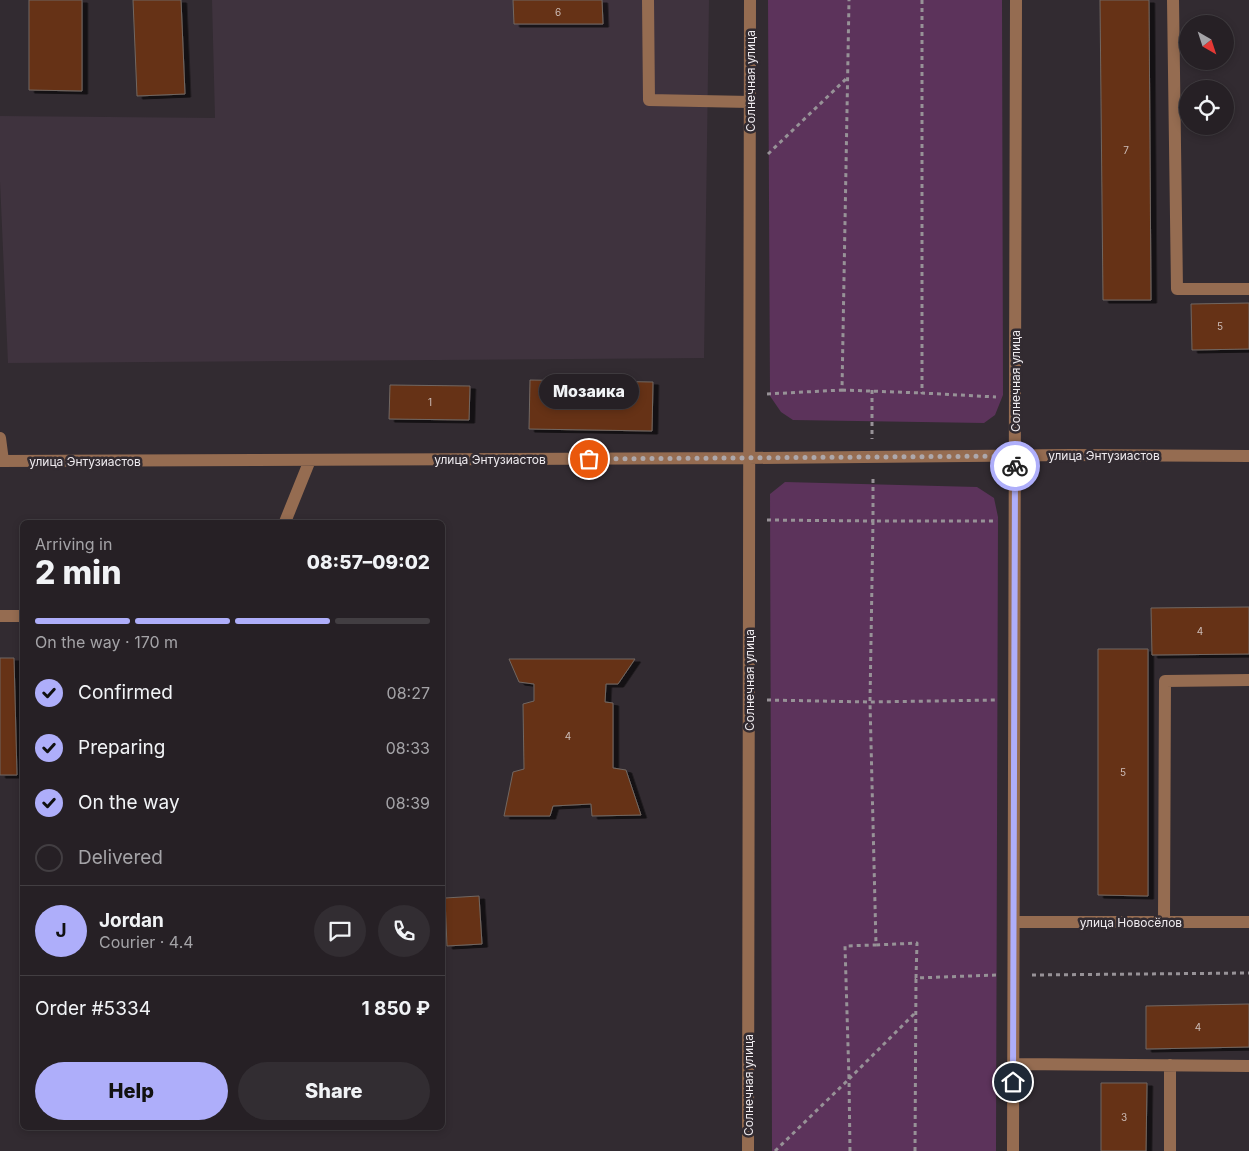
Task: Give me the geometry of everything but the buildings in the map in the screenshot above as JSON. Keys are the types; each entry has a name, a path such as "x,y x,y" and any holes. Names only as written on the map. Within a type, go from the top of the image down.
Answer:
{"street":[{"path":"648,0 649,100 750,102"},
{"name":"Солнечная улица","path":"748,1151 750,0"},
{"name":"Солнечная улица","path":"1013,1151 1016,0"},
{"path":"1173,0 1177,290 1249,289"},
{"path":"0,438 1,461"},
{"name":"улица Энтузиастов","path":"1,461 873,456 1249,456"},
{"path":"285,520 310,460"},
{"path":"0,616 20,616"},
{"path":"1164,922 1165,681 1249,680"},
{"name":"улица Новосёлов","path":"1014,922 1249,922"},
{"path":"1013,1064 1249,1066"},
{"path":"1170,1065 1170,1151"}],"path":[{"path":"842,390 849,0"},
{"path":"922,0 922,393"},
{"path":"750,171 848,76"},
{"path":"872,390 873,521 870,702 876,945"},
{"path":"749,395 872,390 1015,398"},
{"path":"749,520 1014,521"},
{"path":"749,699 870,702 1014,700"},
{"path":"850,1151 845,946 917,943 915,1151"},
{"path":"916,978 1014,975 1249,973"},
{"path":"775,1151 916,1012"}],"shaded area":[{"path":"212,0 709,0 704,358 8,363 0,181 0,116 215,118"},
{"path":"768,0 1002,0 1003,395 995,415 984,423 793,420 781,412 770,396"},
{"path":"785,482 977,487 994,498 998,517 996,1151 772,1151 770,494"}],"way so far":[{"path":"589,459 1015,456 1015,466"}],"place":[{"name":"Мозаика","path":"589,459"}],"route":[{"path":"1013,1082 1015,466"}]}
